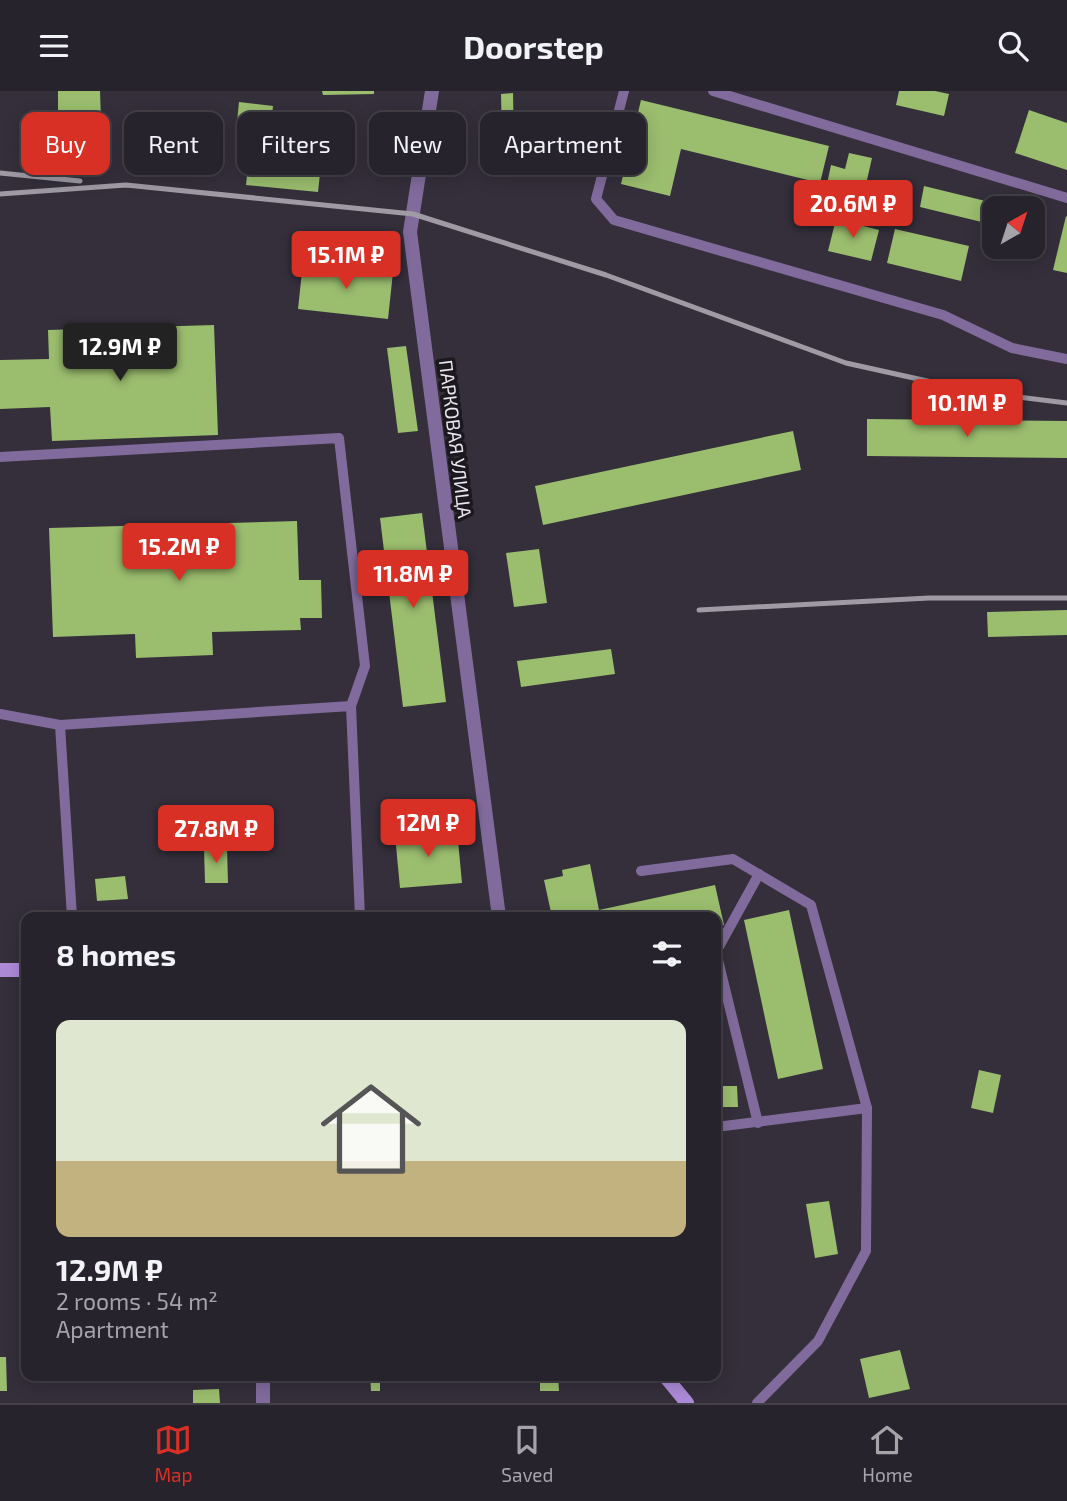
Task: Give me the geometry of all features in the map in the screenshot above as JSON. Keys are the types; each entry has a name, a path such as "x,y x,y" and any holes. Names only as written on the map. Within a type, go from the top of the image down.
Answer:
{"main road":[{"path":"0,970 21,970"},
{"path":"669,1381 687,1403"}],"street":[{"name":"ПАРКОВАЯ УЛИЦА","path":"432,91 410,232 498,912"},
{"path":"263,1381 263,1403"}],"lane":[{"path":"624,91 596,199 614,220 943,315 1012,348 1067,359"},
{"path":"713,91 1067,198"},
{"path":"0,457 339,439 365,666 351,706 359,912"},
{"path":"0,714 60,725 351,706"},
{"path":"60,725 72,912"},
{"path":"641,871 733,859 811,905 867,1108 866,1251 818,1341 757,1403"},
{"path":"721,943 759,874"},
{"path":"721,972 758,1123"},
{"path":"721,1127 867,1108"}],"building":[{"path":"58,91 100,91 101,112 58,112"},
{"path":"322,91 374,91 374,94 323,95"},
{"path":"899,91 935,91 949,94 944,116 896,105"},
{"path":"513,93 513,112 501,112 501,94"},
{"path":"641,100 829,146 820,183 681,149 670,196 621,184 623,175 646,175 646,112 638,112"},
{"path":"239,102 273,106 272,112 238,112"},
{"path":"1029,110 1067,123 1067,170 1015,153"},
{"path":"849,153 872,158 864,193 827,184 831,165 845,169"},
{"path":"247,175 320,175 318,192 246,185"},
{"path":"924,186 982,200 982,222 920,207"},
{"path":"1067,217 1067,273 1053,270"},
{"path":"836,219 879,230 871,261 828,251"},
{"path":"895,229 969,246 961,281 887,263"},
{"path":"303,262 393,272 388,319 298,309"},
{"path":"214,325 218,435 52,441 50,407 0,409 0,360 49,359 48,330"},
{"path":"406,346 418,431 398,433 387,348"},
{"path":"867,419 1067,421 1067,458 867,456"},
{"path":"793,431 801,470 543,525 535,486"},
{"path":"422,513 446,702 403,707 380,518"},
{"path":"297,521 299,580 321,580 322,618 300,618 301,630 212,632 213,655 136,658 135,634 53,637 49,528"},
{"path":"539,549 547,603 514,607 506,553"},
{"path":"1067,610 1067,635 988,637 987,612"},
{"path":"611,649 615,674 521,687 517,661"},
{"path":"457,830 462,883 400,888 395,835"},
{"path":"204,847 227,847 228,883 205,883"},
{"path":"590,864 599,910 715,885 724,925 721,926 721,912 551,912 544,880 563,876 562,870"},
{"path":"125,876 128,899 97,901 95,879"},
{"path":"789,910 823,1069 778,1079 744,920"},
{"path":"979,1070 1001,1075 993,1113 971,1108"},
{"path":"721,1086 737,1086 738,1107 721,1107"},
{"path":"829,1201 838,1254 815,1258 806,1204"},
{"path":"900,1350 910,1389 869,1398 860,1359"},
{"path":"0,1357 6,1357 7,1391 0,1391"},
{"path":"370,1381 380,1381 380,1391 371,1391"},
{"path":"540,1381 558,1381 559,1391 540,1391"},
{"path":"219,1389 220,1403 193,1403 193,1390"}],"railway":[{"path":"0,173 80,181"},
{"path":"0,194 126,185 413,214 606,275 846,363 977,392 1067,403"},
{"path":"699,610 929,598 1067,598"}]}
